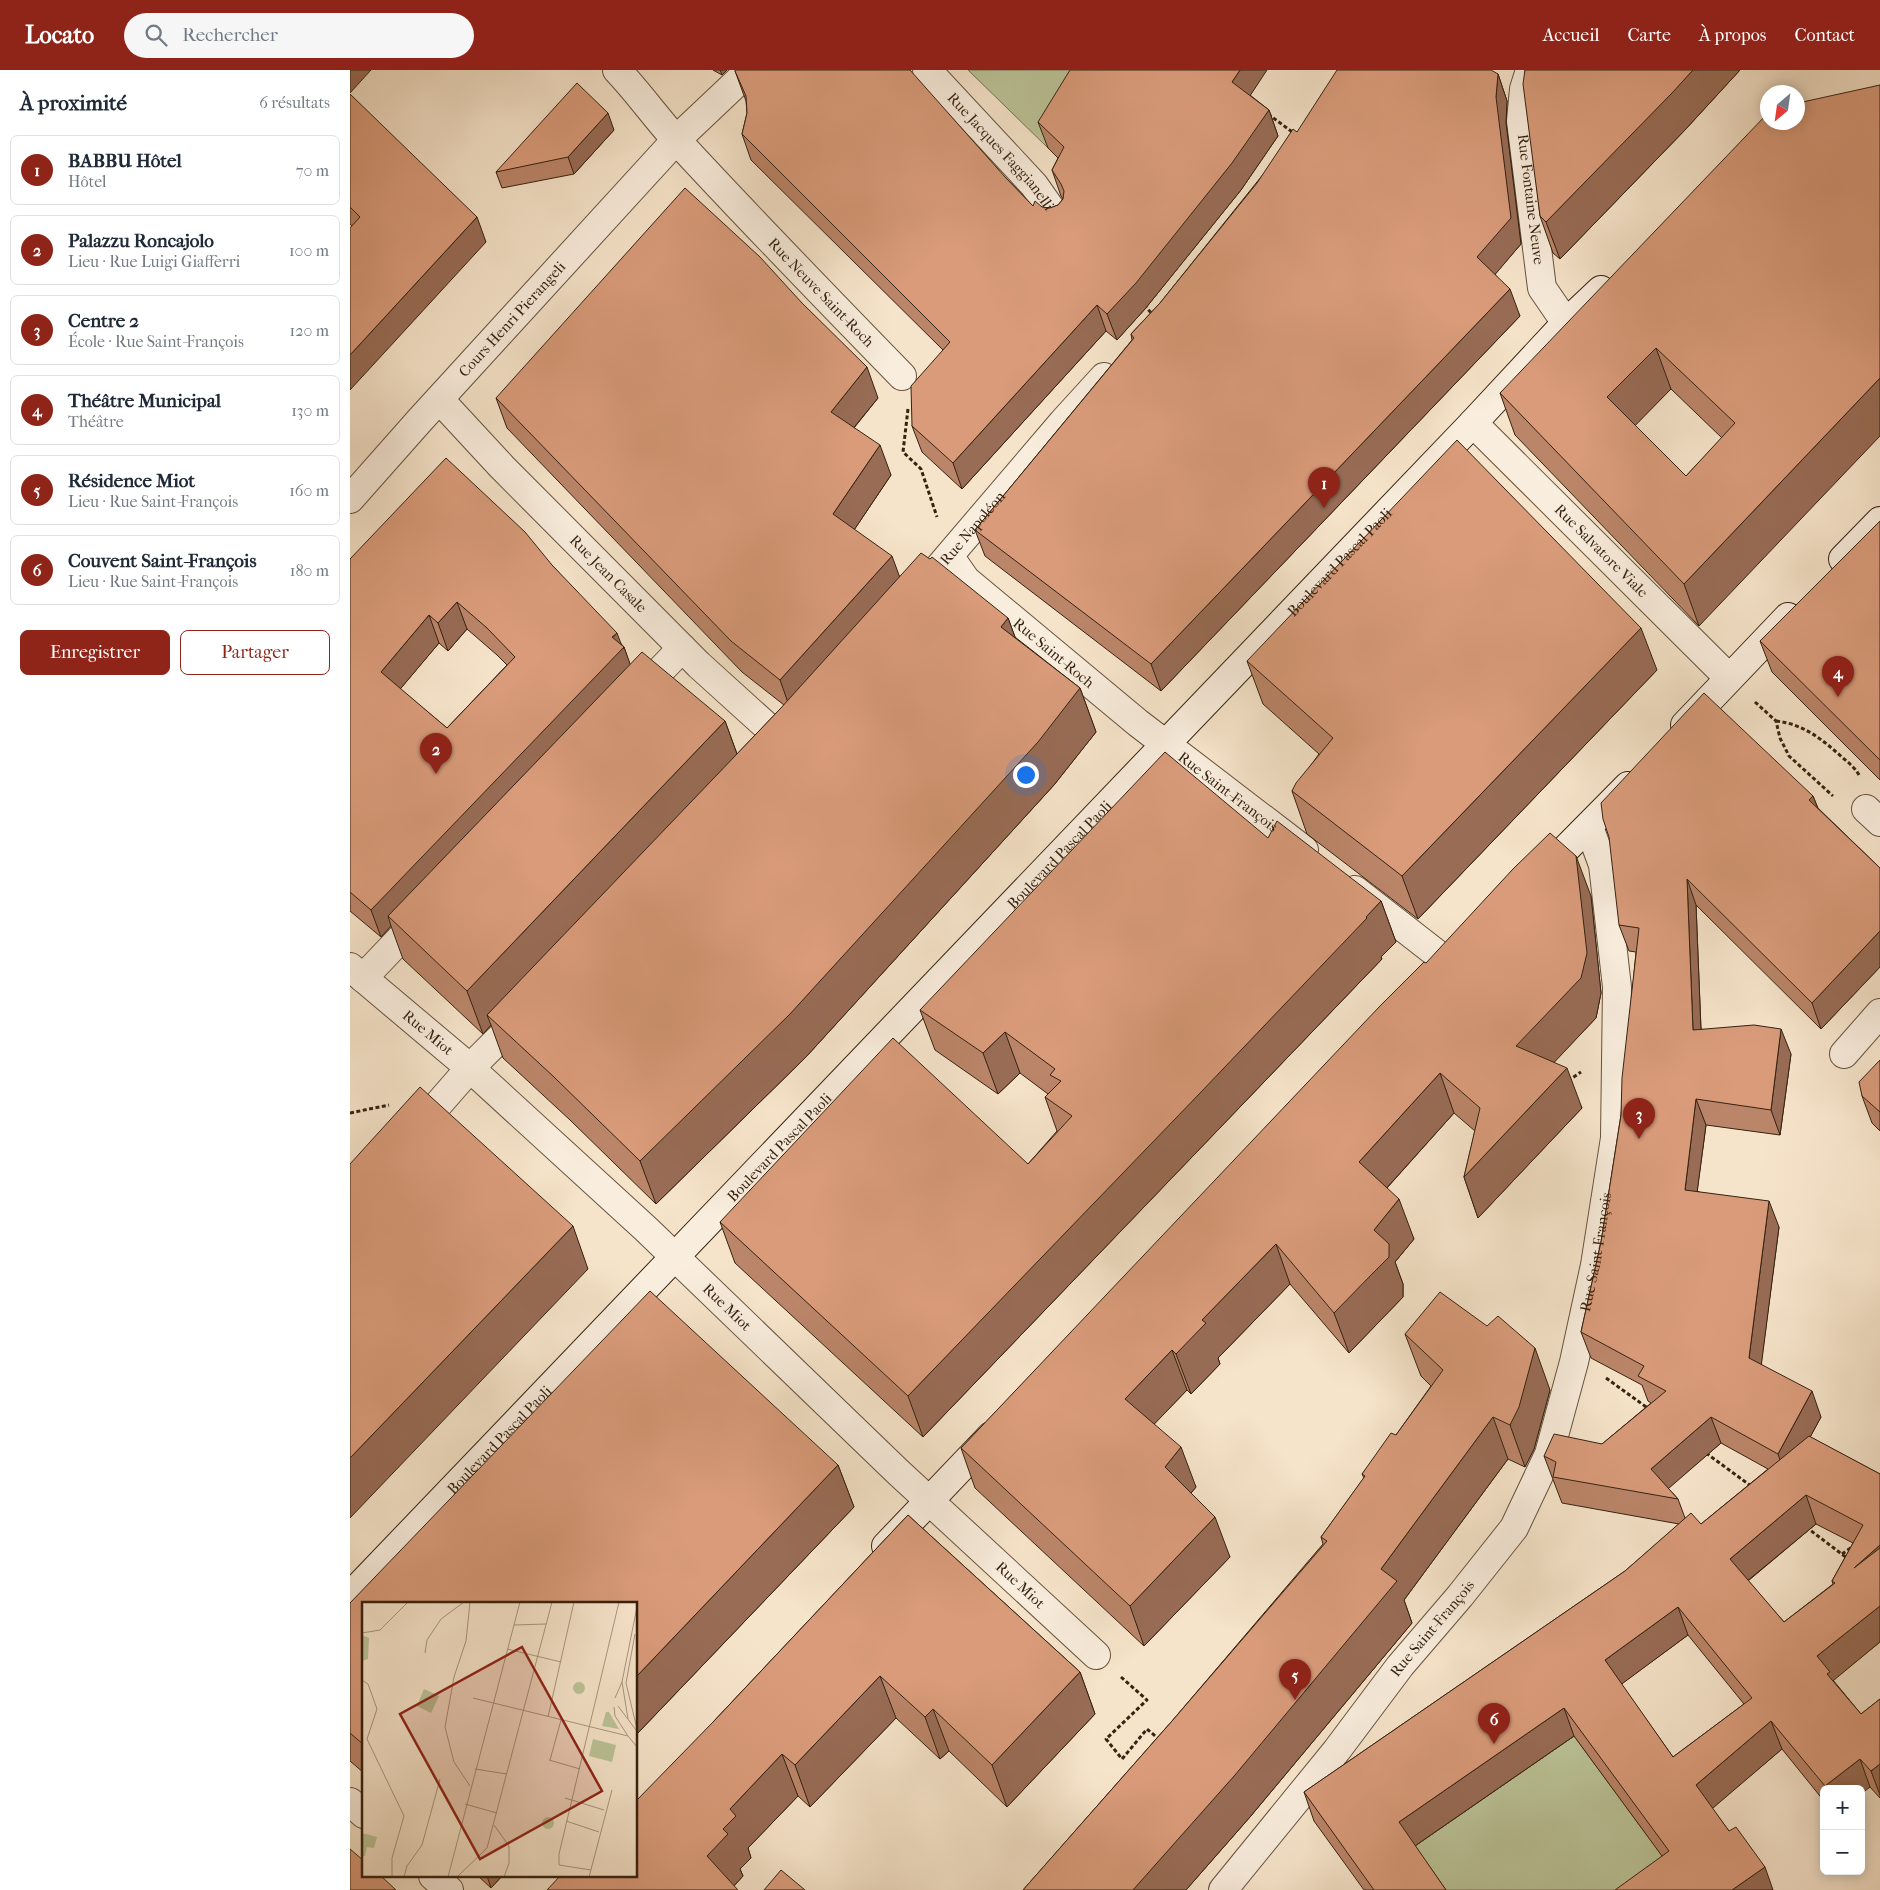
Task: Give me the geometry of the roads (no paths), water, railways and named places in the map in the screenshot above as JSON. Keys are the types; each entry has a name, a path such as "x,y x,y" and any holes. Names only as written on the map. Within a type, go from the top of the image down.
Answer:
{"street":[{"name":"Rue Neuve Saint-Roch","path":"617,70 676,140 735,204 902,376"},
{"name":"Cours Henri Pierangeli","path":"350,499 676,140 750,70"},
{"name":"Rue Jacques Faggianelli","path":"927,70 1034,185 1058,219"},
{"name":"Rue Fontaine Neuve","path":"1530,70 1524,89 1522,121 1542,288 1566,323"},
{"name":"Boulevard Pascal Paoli","path":"350,1596 1473,423 1566,323 1622,270"},
{"name":"Rue Napoléon","path":"903,608 950,557 1063,422 1149,311"},
{"name":"Rue Jean Casale","path":"440,400 502,467 691,656 790,734 763,763"},
{"name":"Rue Salvatore Viale","path":"1473,423 1729,678"},
{"path":"1825,578 1880,521"},
{"name":"Rue Saint-Roch","path":"950,557 966,580 1138,722 1166,742"},
{"path":"1669,742 1804,600"},
{"path":"619,713 691,656"},
{"name":"Rue Saint-François","path":"1166,742 1330,871 1443,971 1471,943"},
{"path":"1519,895 1589,827 1642,770"},
{"name":"Rue Saint-François","path":"1223,1890 1337,1750 1400,1666 1460,1596 1514,1528 1549,1454 1574,1362 1595,1264 1615,1138 1617,987 1603,865 1589,827"},
{"path":"356,972 438,899"},
{"name":"Rue Miot","path":"356,972 470,1068 646,1229 674,1258 929,1501 1096,1655"},
{"path":"396,1152 470,1068 540,998"},
{"path":"1844,1054 1880,1013"},
{"path":"868,1565 1005,1422"},
{"path":"350,1802 362,1812"},
{"path":"436,1878 449,1890"}],"place":[{"name":"BABBU Hôtel","path":"1324,508"},
{"name":"Théâtre Municipal","path":"1838,697"},
{"name":"Palazzu Roncajolo","path":"436,774"},
{"name":"Centre 2","path":"1639,1139"},
{"name":"Résidence Miot","path":"1295,1700"},
{"name":"Couvent Saint-François","path":"1494,1744"}]}
